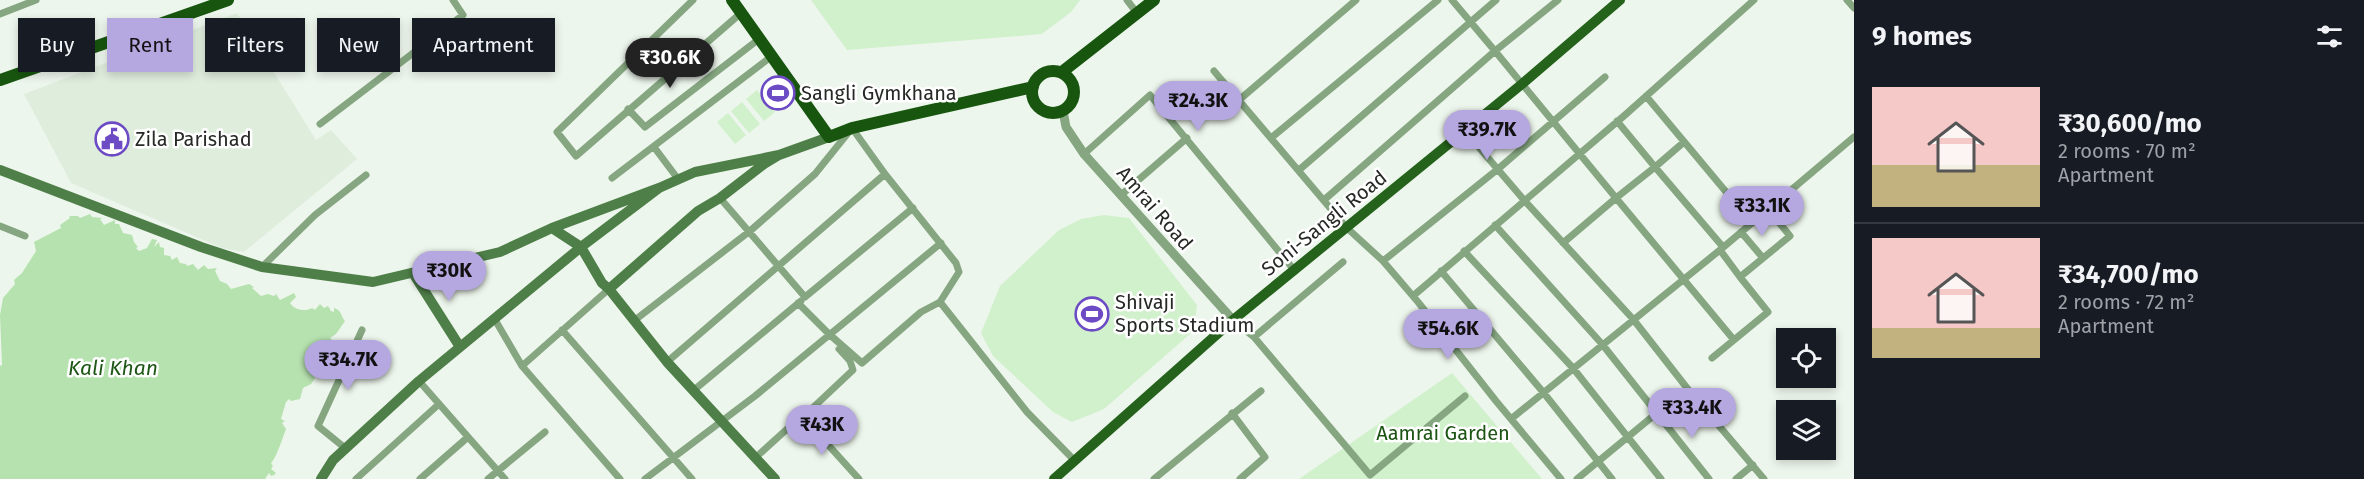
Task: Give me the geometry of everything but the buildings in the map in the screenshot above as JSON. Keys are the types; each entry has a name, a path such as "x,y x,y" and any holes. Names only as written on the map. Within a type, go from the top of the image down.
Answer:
{"highway":[{"path":"0,80 228,0"},
{"path":"732,0 829,137 852,128 1033,87"},
{"path":"1062,72 1154,0"},
{"path":"1055,70 1062,72 1072,81 1074,94 1070,105 1063,111 1051,113 1038,107 1034,101 1033,87 1041,75 1055,70"}],"main road":[{"name":"Soni-Sangli Road","path":"1054,479 1233,320 1522,84 1620,0"},
{"path":"0,170 201,248 262,267 373,282 500,252 552,228 695,172 779,155 829,137"},
{"path":"609,290 698,211 720,198 779,155"},
{"path":"321,479 333,460 418,381 581,247 659,188"},
{"path":"552,228 581,247 602,283 635,320 667,362 775,479"},
{"path":"413,273 460,347"}],"street":[{"path":"0,14 36,0"},
{"path":"320,124 463,15 453,0"},
{"path":"693,0 557,132 576,156 741,13"},
{"path":"1127,0 1137,13"},
{"path":"1272,138 1438,0"},
{"path":"1452,0 1734,340"},
{"path":"1299,170 1496,0"},
{"path":"1324,200 1558,0"},
{"path":"1413,296 1754,0"},
{"path":"1847,0 1854,8"},
{"path":"1239,100 1351,2"},
{"path":"628,109 645,126 759,39"},
{"path":"612,178 771,56"},
{"path":"1214,70 1347,228 1383,261 1413,296 1561,479"},
{"path":"1383,261 1498,169 1605,77"},
{"path":"1084,154 1150,95 1295,271"},
{"path":"1646,96 1752,223"},
{"name":"Amrai Road","path":"1063,111 1065,126 1084,154 1233,320"},
{"path":"1617,121 1721,248 1740,277 1768,312 1712,358"},
{"path":"635,320 750,231 815,174 852,128 885,174 956,263 959,272 940,302 921,312 862,363 798,303"},
{"path":"1465,131 1524,200 1633,319 1687,388 1764,479"},
{"path":"1511,419 1854,137"},
{"path":"1121,195 1187,138"},
{"path":"1563,243 1684,142"},
{"path":"654,147 678,179"},
{"path":"667,362 885,174"},
{"path":"262,267 315,215 366,175"},
{"path":"720,198 805,297"},
{"path":"694,390 913,208"},
{"path":"1740,277 1790,237 1768,209"},
{"path":"1495,225 1602,344 1709,479"},
{"path":"0,226 25,236"},
{"path":"1741,232 1763,258"},
{"path":"645,479 755,396 940,243"},
{"path":"1464,251 1573,368 1660,479"},
{"path":"1254,337 1343,262"},
{"path":"1441,271 1543,392 1612,479"},
{"path":"522,366 609,290"},
{"path":"940,302 1027,412 1075,461"},
{"path":"494,318 522,366 620,479"},
{"path":"1233,320 1254,337 1370,475 1465,396"},
{"path":"345,448 318,426 362,330"},
{"path":"562,330 692,479"},
{"path":"755,458 797,420 804,417 853,370 850,361 829,334"},
{"path":"418,381 505,479"},
{"path":"1577,479 1687,388"},
{"path":"1154,479 1261,391"},
{"path":"356,479 439,404"},
{"path":"1232,413 1265,457 1240,479"},
{"path":"804,417 859,479"},
{"path":"488,479 545,432"},
{"path":"420,479 468,437"},
{"path":"1736,479 1753,465"}],"shaded area":[{"path":"237,13 240,18 224,18"},
{"path":"205,25 205,72 274,72 316,140 331,130 357,159 244,252 222,248 71,183 24,94 82,72 95,72 95,67 107,62 107,72 193,72 193,30"}],"green space":[{"path":"811,0 1080,0 1071,12 1042,34 847,50"},
{"path":"757,90 775,112 764,121 746,99"},
{"path":"742,102 760,124 749,133 731,111"},
{"path":"728,113 746,135 735,144 717,122"},
{"name":"Shivaji Sports Stadium","path":"1104,215 1129,218 1197,305 1195,323 1190,334 1104,409 1072,422 1053,412 993,356 981,333 1000,286 1059,230 1081,219"},
{"name":"Aamrai Garden","path":"1452,373 1542,479 1299,479"}],"water":[{"name":"Kali Khan","path":"90,214 92,217 103,218 100,219 104,225 115,220 115,224 119,224 123,233 132,235 139,251 147,248 152,239 157,240 154,247 159,242 160,247 164,248 164,255 170,256 172,260 177,257 180,263 187,266 193,264 198,270 204,265 208,269 217,268 215,271 220,281 231,289 249,284 261,296 276,294 280,300 294,293 296,297 290,303 297,309 312,308 315,310 320,304 324,308 328,306 331,311 334,312 334,308 340,312 345,321 336,334 330,338 332,340 328,350 322,350 325,354 320,365 314,366 316,370 312,374 315,378 311,384 303,388 300,399 291,401 289,399 286,402 281,419 285,421 282,423 286,429 271,463 273,466 271,469 276,473 274,475 271,476 269,473 265,479 0,479 0,366 2,365 0,315 3,298 36,251 34,242 61,228 60,225 70,218 69,216 80,218"}],"place":[{"name":"Sangli Gymkhana","path":"778,93"},
{"name":"Zila Parishad","path":"112,139"},
{"name":"Shivaji Sports Stadium","path":"1092,314"}]}
